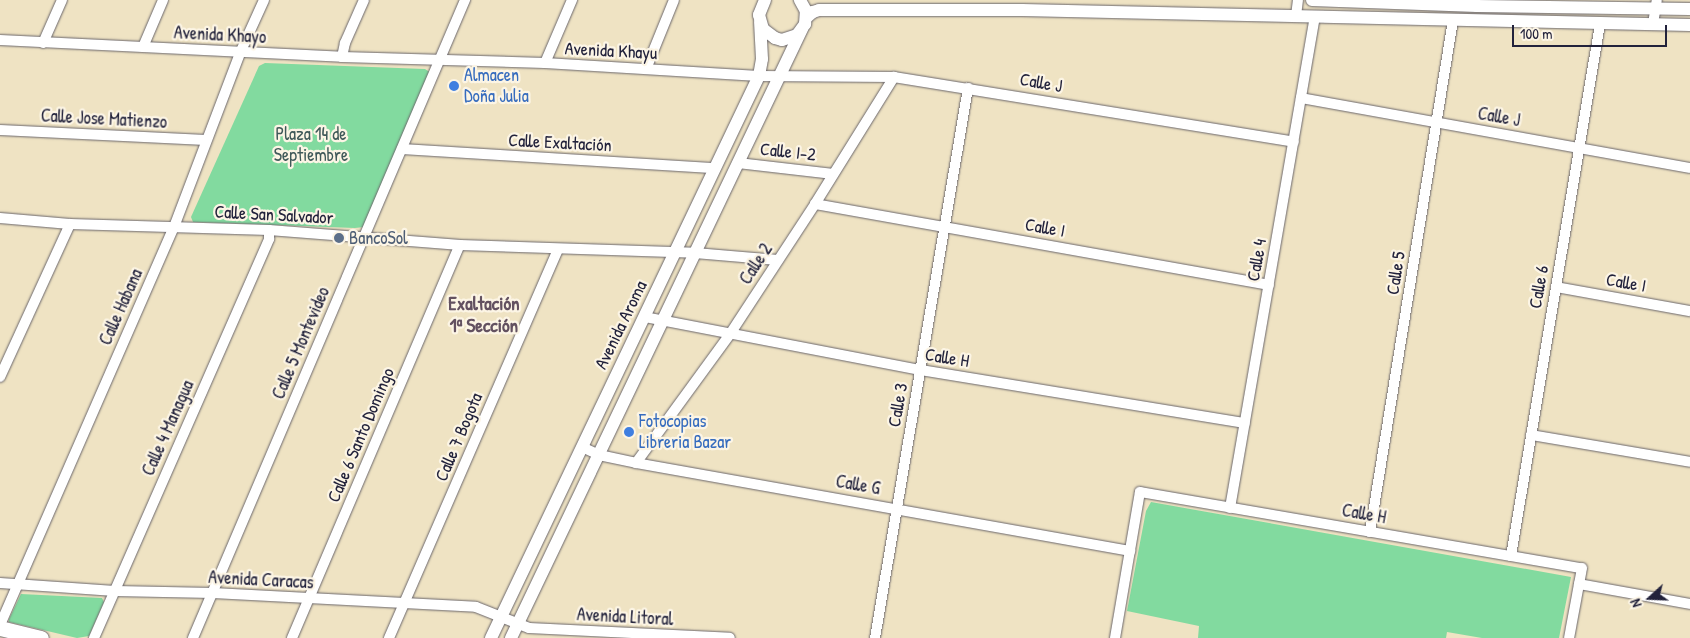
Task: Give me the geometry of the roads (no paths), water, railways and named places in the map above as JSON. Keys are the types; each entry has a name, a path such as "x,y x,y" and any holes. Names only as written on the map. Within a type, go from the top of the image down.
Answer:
{"main road":[{"path":"0,627 41,638"}],"street":[{"path":"43,43 62,0"},
{"path":"143,47 162,0"},
{"name":"Calle Habana","path":"0,627 174,227 240,52 264,0"},
{"path":"342,57 345,43 364,0"},
{"name":"Calle 5 Montevideo","path":"193,638 465,0"},
{"path":"545,63 572,0"},
{"path":"646,69 674,0"},
{"name":"Avenida Aroma","path":"491,638 759,76 762,59 759,18 752,0"},
{"path":"765,0 759,18 763,29 775,38 790,39 813,12 827,5 1022,5 1315,18 1690,25"},
{"path":"800,0 806,10 804,24"},
{"path":"1296,16 1298,0"},
{"path":"1312,0 1656,4 1690,9"},
{"path":"1476,20 1478,3"},
{"path":"1653,24 1656,4"},
{"name":"Calle 4","path":"1230,508 1315,18"},
{"name":"Calle 5","path":"1370,532 1453,20"},
{"name":"Avenida Aroma","path":"512,638 804,24"},
{"name":"Calle 6","path":"1511,556 1600,24"},
{"name":"Avenida Khayo","path":"0,40 439,60"},
{"name":"Avenida Khayu","path":"439,60 545,63 759,76 781,74"},
{"name":"Calle J","path":"781,74 894,77 1294,142"},
{"name":"Calle 2","path":"636,463 730,334 815,204 894,77"},
{"name":"Calle 3","path":"875,638 968,88"},
{"name":"Calle J","path":"1301,98 1690,168"},
{"name":"Calle Jose Matienzo","path":"0,130 206,140"},
{"name":"Calle Exaltación","path":"402,149 715,168"},
{"name":"Calle I-2","path":"738,163 833,174"},
{"name":"Calle I","path":"815,204 1269,284"},
{"name":"Calle San Salvador","path":"0,218 70,224 269,230 460,245 674,254 695,253 778,260"},
{"path":"0,377 70,224"},
{"name":"Calle 4 Managua","path":"94,638 269,239 269,230"},
{"name":"Calle 6 Santo Domingo","path":"292,638 460,245"},
{"name":"Calle 7 Bogota","path":"389,638 558,249"},
{"name":"Calle I","path":"1556,287 1690,311"},
{"name":"Calle H","path":"645,317 920,370 1245,423"},
{"path":"1531,435 1690,462"},
{"name":"Calle G","path":"582,447 599,455 636,463 1130,551"},
{"name":"Calle H","path":"1130,551 1140,492 1582,568 1579,584"},
{"path":"1115,638 1130,551"},
{"name":"Avenida Caracas","path":"0,584 115,591 213,593 405,602 476,607 518,624"},
{"path":"1569,638 1579,584 1690,604"},
{"name":"Avenida Litoral","path":"518,624 529,628 730,638"}],"place":[{"name":"Almacen Doña Julia","path":"454,86"},
{"name":"BancoSol","path":"339,238"},
{"name":"Fotocopias Libreria Bazar","path":"629,432"}],"district":[{"name":"Exaltación 1ª Sección","path":"484,315"}],"park label":[{"name":"Plaza 14 de Septiembre","path":"311,145"}]}
